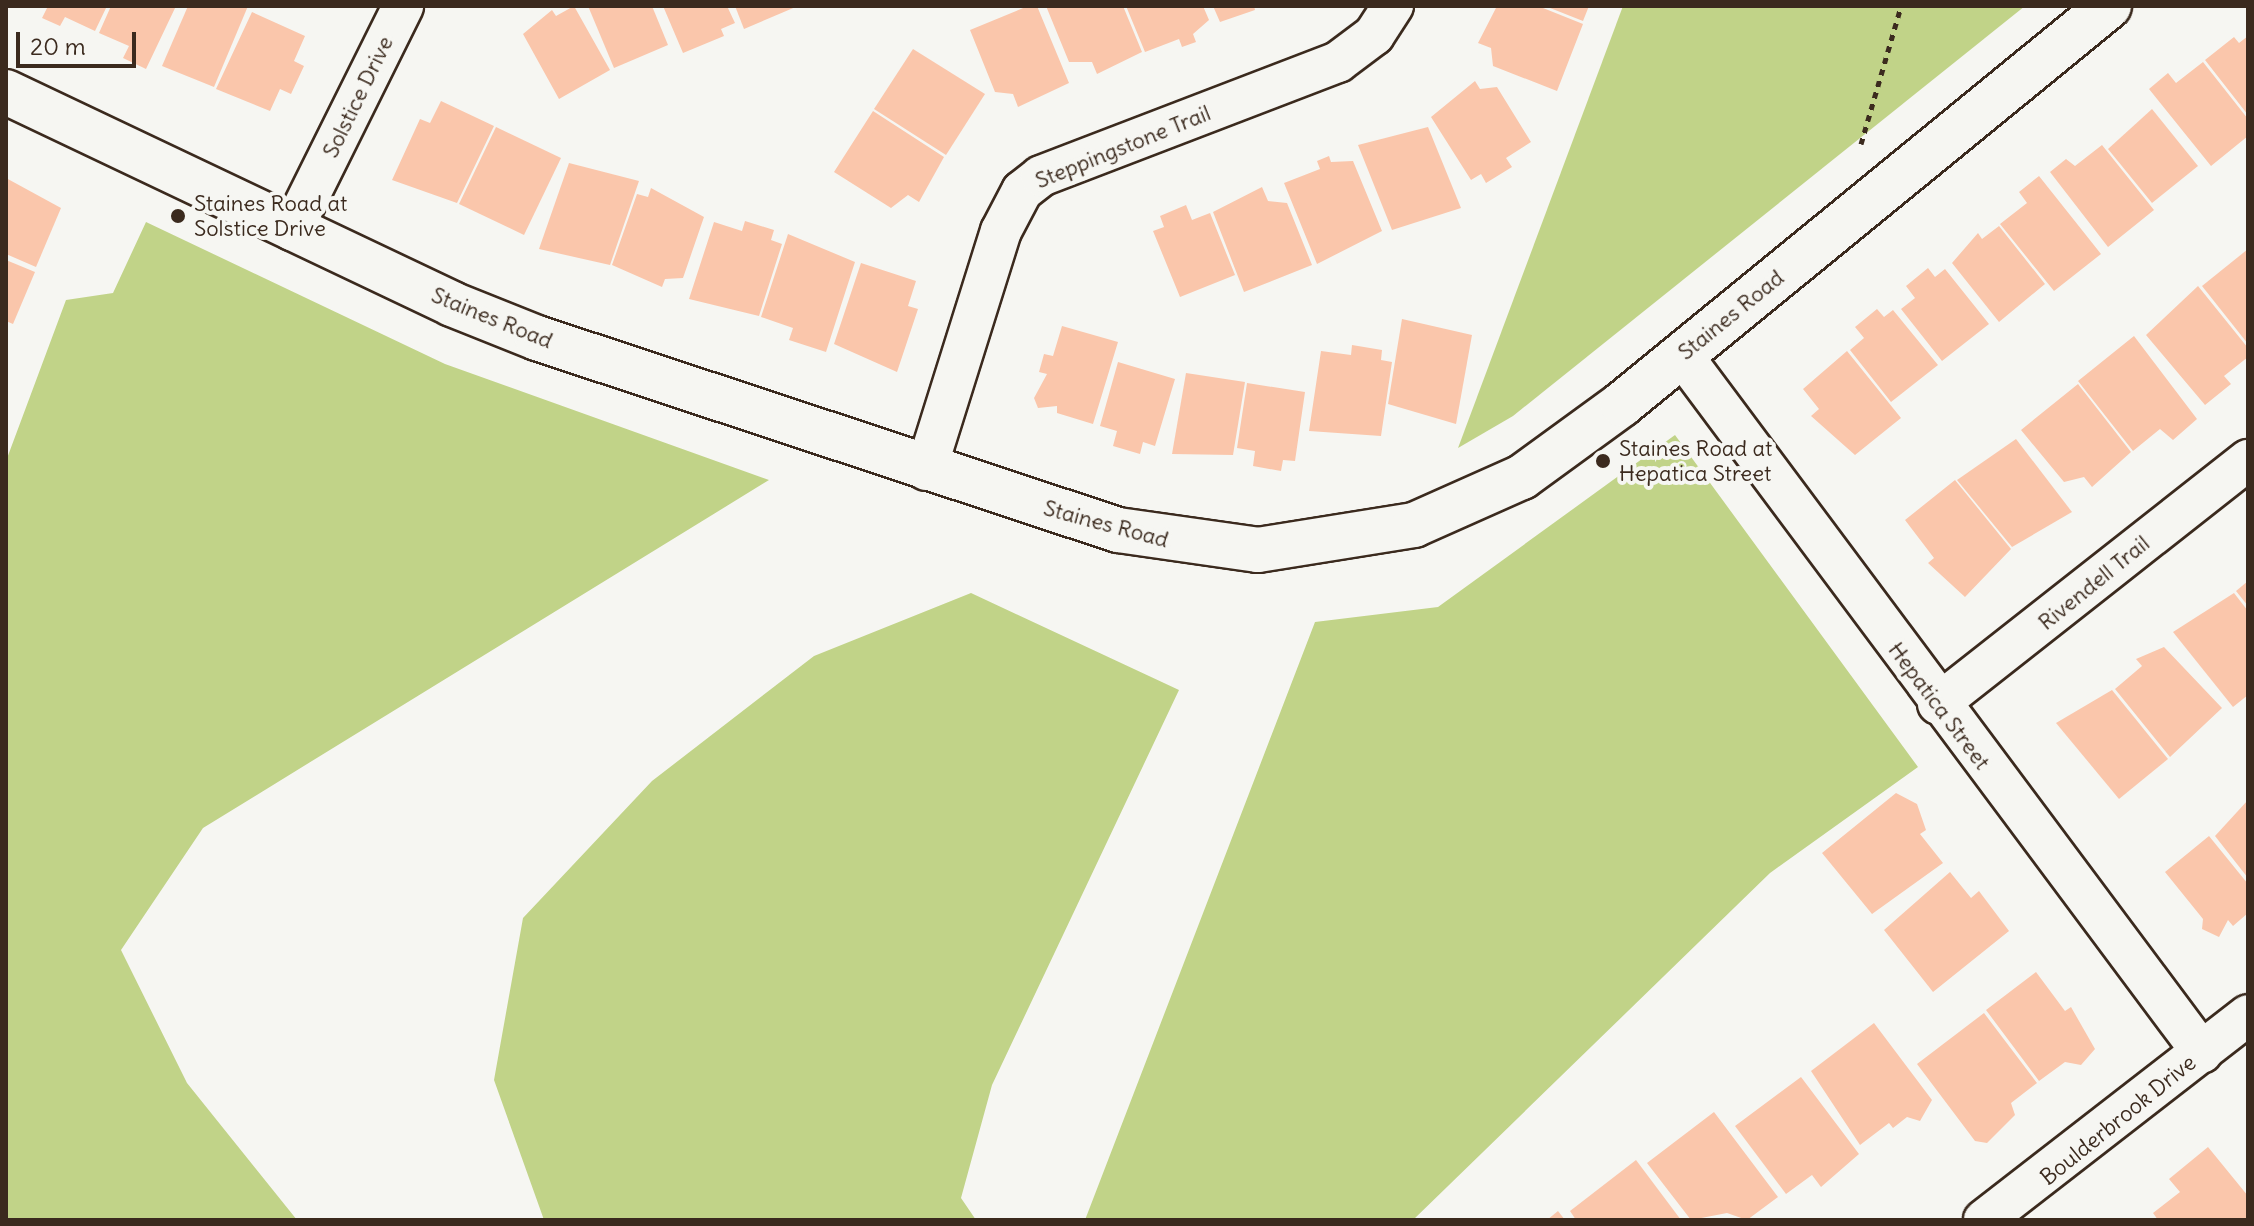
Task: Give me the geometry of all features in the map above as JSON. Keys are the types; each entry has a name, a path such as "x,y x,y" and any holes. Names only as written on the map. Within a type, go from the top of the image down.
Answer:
{"street":[{"name":"Solstice Drive","path":"292,230 403,6"},
{"name":"Steppingstone Trail","path":"926,470 1001,231 1022,191 1041,176 1338,62 1374,35 1393,6"},
{"name":"Staines Road","path":"6,92 292,230 537,338 926,470 1171,542 1258,550 1323,545 1414,525 1487,496 1552,456 1682,355 2109,6"},
{"name":"Hepatica Street","path":"1682,355 1938,704 2202,1052"},
{"name":"Rivendell Trail","path":"1938,704 2248,460"},
{"name":"Boulderbrook Drive","path":"1984,1220 2248,1015"}],"path":[{"path":"1861,144 1901,6"}],"green space":[{"path":"1623,6 2025,6 1513,416 1458,448"},
{"path":"146,222 445,364 769,480 203,828 121,950 187,1083 297,1220 6,1220 6,461 66,300 113,293"},
{"path":"1675,435 1918,767 1770,873 1413,1220 1085,1220 1315,622 1438,607"},
{"path":"971,593 1179,690 992,1085 961,1198 976,1220 544,1220 494,1080 523,918 652,781 814,656"}],"building":[{"path":"48,6 107,6 95,31 65,17 60,26 42,18"},
{"path":"111,6 176,6 146,69 123,58 129,46 99,33"},
{"path":"188,6 248,6 214,87 162,66"},
{"path":"574,6 610,70 559,99 523,34 552,10 556,16"},
{"path":"588,6 652,6 668,45 614,68"},
{"path":"663,6 727,6 735,23 721,29 724,36 683,53"},
{"path":"735,6 798,6 744,29"},
{"path":"1028,6 1037,6 1069,83 1018,107 1013,94 995,92 970,30"},
{"path":"1046,6 1123,6 1142,52 1097,74 1092,62 1069,62"},
{"path":"1126,6 1203,6 1209,20 1193,34 1196,42 1182,47 1179,39 1145,52"},
{"path":"1213,6 1254,6 1255,10 1220,22"},
{"path":"1497,6 1538,6 1583,24 1557,91 1493,66 1491,48 1478,43"},
{"path":"1545,6 1589,6 1583,21"},
{"path":"252,12 305,36 294,61 304,66 291,94 280,89 270,111 216,89"},
{"path":"2248,36 2248,115 2205,60 2234,37 2239,43"},
{"path":"913,49 985,94 946,155 874,109"},
{"path":"2203,62 2248,119 2248,136 2211,166 2149,89 2168,73 2176,83"},
{"path":"1475,81 1480,89 1497,87 1531,142 1506,158 1512,167 1486,183 1481,174 1471,180 1431,117"},
{"path":"441,101 494,126 457,203 392,180 420,119 430,123"},
{"path":"2152,109 2198,166 2152,203 2108,149"},
{"path":"873,111 944,157 919,202 908,195 891,208 834,172"},
{"path":"496,127 561,158 524,235 459,204"},
{"path":"1428,127 1461,208 1392,230 1358,145"},
{"path":"2102,145 2154,210 2108,247 2050,172 2066,159 2075,166"},
{"path":"1329,156 1331,162 1353,161 1382,231 1317,264 1284,183 1320,169 1317,161"},
{"path":"569,163 639,181 610,265 539,249"},
{"path":"2039,176 2101,254 2054,291 2000,224 2027,203 2019,192"},
{"path":"6,178 61,208 36,267 6,254"},
{"path":"1262,187 1268,201 1287,203 1312,265 1244,292 1213,212"},
{"path":"651,188 704,217 683,278 665,279 662,287 612,265 637,194 648,197"},
{"path":"1186,205 1192,220 1210,213 1235,275 1180,297 1153,231 1164,227 1160,216"},
{"path":"745,221 774,230 771,240 782,244 759,316 689,299 714,222 742,231"},
{"path":"1999,226 2045,284 1999,322 1952,263 1978,233 1982,239"},
{"path":"788,234 855,262 826,352 789,340 793,328 761,317"},
{"path":"2248,249 2248,344 2202,286"},
{"path":"6,260 35,272 13,324 6,321"},
{"path":"861,263 916,281 908,306 918,309 897,372 834,344"},
{"path":"1928,268 1935,277 1945,269 1989,324 1942,361 1901,309 1915,298 1906,286"},
{"path":"2198,286 2248,348 2248,357 2224,376 2231,384 2205,405 2146,335"},
{"path":"1877,309 1884,317 1893,310 1938,365 1891,402 1850,350 1864,338 1855,327"},
{"path":"1402,319 1472,335 1456,424 1388,404"},
{"path":"1062,326 1118,342 1093,424 1057,413 1057,406 1038,408 1034,398 1047,374 1039,372 1044,354 1053,356"},
{"path":"2134,336 2197,419 2173,440 2160,429 2133,451 2078,381"},
{"path":"1352,345 1382,350 1381,360 1392,362 1381,436 1309,431 1321,351 1351,355"},
{"path":"1847,351 1901,418 1855,455 1811,416 1819,409 1803,389"},
{"path":"1118,362 1175,379 1155,446 1143,442 1140,454 1113,446 1117,431 1100,426"},
{"path":"1186,373 1245,382 1233,455 1172,454"},
{"path":"1247,383 1305,392 1295,461 1283,460 1281,471 1253,466 1255,451 1237,448"},
{"path":"2078,384 2131,452 2092,487 2084,477 2064,482 2021,430"},
{"path":"2016,439 2072,512 2012,547 1957,480"},
{"path":"1955,480 2011,549 1965,597 1928,563 1934,558 1905,520"},
{"path":"2248,581 2248,606 2236,591"},
{"path":"2234,593 2248,611 2248,695 2233,707 2173,632"},
{"path":"2164,647 2222,708 2170,757 2115,689 2142,666 2136,659"},
{"path":"2112,690 2168,759 2119,799 2056,723"},
{"path":"1896,793 1917,804 1926,830 1920,834 1943,863 1872,914 1822,853"},
{"path":"2248,800 2248,878 2215,836"},
{"path":"2209,836 2248,884 2248,913 2233,926 2228,920 2219,937 2202,929 2203,919 2165,872"},
{"path":"1950,872 1971,898 1979,891 2009,931 1933,992 1884,930"},
{"path":"2036,972 2065,1011 2071,1007 2095,1049 2081,1065 2065,1062 2039,1081 1986,1010"},
{"path":"1984,1013 2037,1083 2011,1103 2015,1115 1987,1143 1975,1141 1917,1064"},
{"path":"1874,1023 1932,1100 1920,1121 1907,1117 1893,1128 1889,1123 1860,1145 1811,1071"},
{"path":"1801,1077 1859,1154 1821,1187 1812,1175 1786,1194 1735,1126"},
{"path":"1714,1112 1778,1197 1747,1220 1727,1213 1691,1220 1647,1163"},
{"path":"2208,1147 2248,1196 2248,1220 2158,1220 2153,1213 2180,1192 2169,1179"},
{"path":"1636,1160 1681,1220 1576,1220 1570,1211"},
{"path":"1558,1211 1565,1220 1547,1220"}],"place":[{"name":"Staines Road at Solstice Drive","path":"178,216"},
{"name":"Staines Road at Hepatica Street","path":"1603,461"}]}
